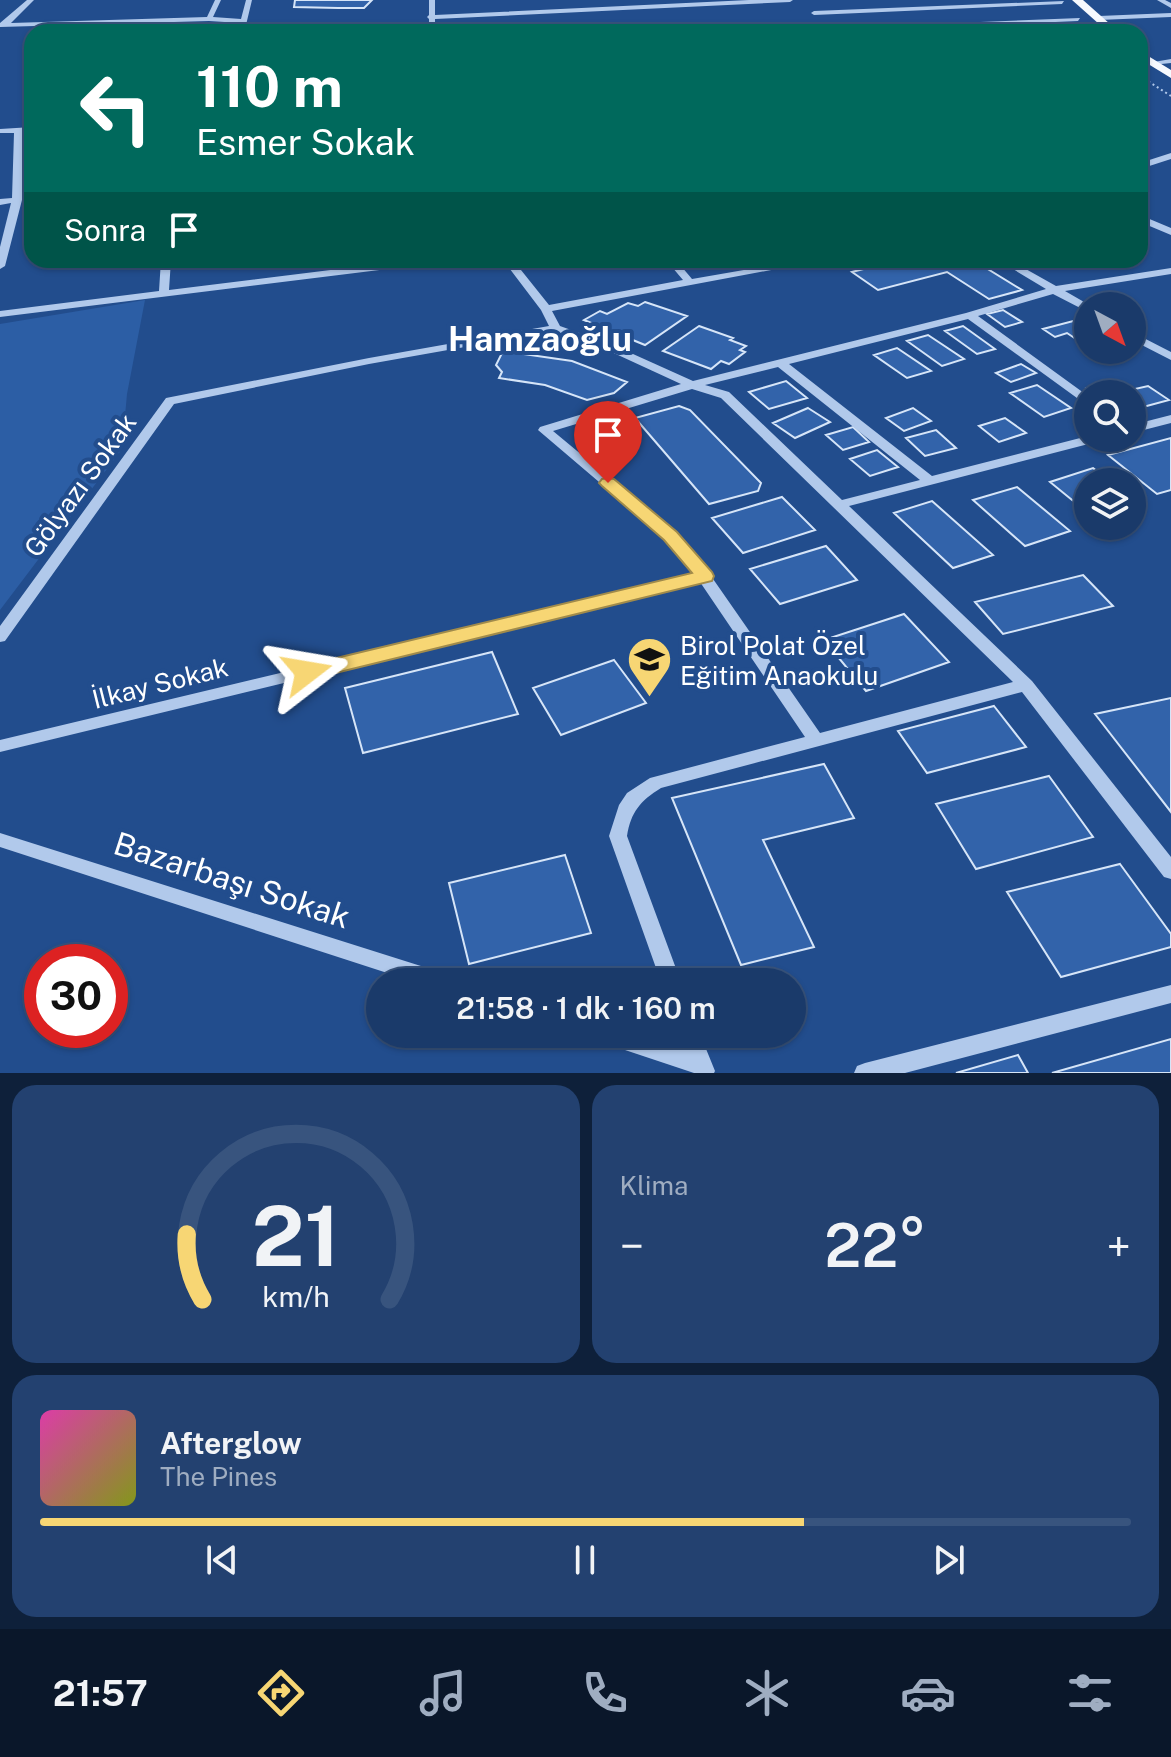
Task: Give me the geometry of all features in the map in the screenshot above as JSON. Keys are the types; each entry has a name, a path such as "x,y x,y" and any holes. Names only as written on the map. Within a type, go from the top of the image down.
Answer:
{"main road":[{"path":"1077,0 1105,24"},
{"path":"1061,1 1082,22"},
{"path":"1148,60 1171,75"}],"street":[{"path":"2,27 31,0"},
{"path":"209,19 218,0"},
{"path":"242,24 249,0"},
{"path":"431,24 432,0"},
{"path":"563,0 571,10"},
{"path":"430,17 790,0"},
{"path":"1160,0 1171,6"},
{"path":"814,13 1061,1"},
{"path":"491,5 495,14"},
{"path":"807,6 825,24"},
{"path":"1099,18 1171,15"},
{"path":"80,24 209,19 243,21"},
{"path":"1026,24 1082,22"},
{"path":"2,27 24,26"},
{"path":"1152,63 1171,61"},
{"path":"0,266 17,200 18,130"},
{"path":"0,131 24,130"},
{"path":"1148,163 1171,156"},
{"path":"0,202 17,200"},
{"path":"1148,222 1171,232"},
{"path":"164,293 166,268"},
{"path":"0,314 370,268"},
{"path":"514,268 546,309 556,328 609,347 692,385 725,395 1026,685 1171,871"},
{"path":"678,268 688,280"},
{"path":"546,309 761,268"},
{"path":"1017,268 1074,301"},
{"path":"816,740 705,576 671,536 544,430 692,385 970,315 1054,290 1171,271"},
{"path":"970,315 1074,392"},
{"name":"Gölyazı Sokak","path":"0,637 170,401 556,328"},
{"path":"1146,343 1171,357"},
{"path":"782,364 927,479"},
{"path":"1146,425 1171,419"},
{"path":"841,504 927,479 1074,443"},
{"name":"İlkay Sokak","path":"0,746 705,576"},
{"path":"666,968 618,836 621,814 635,795 656,783 1026,685"},
{"name":"Bazarbaşı Sokak","path":"0,840 399,968"},
{"path":"865,1073 1171,994"},
{"path":"644,1048 703,1069"},
{"path":"695,1048 703,1069"}],"path":[{"path":"1148,79 1171,96"}],"shaded area":[{"path":"145,300 127,394 122,449 0,610 0,324"}],"building":[{"path":"295,0 372,0 364,8 338,8 294,7"},
{"path":"867,268 986,268 1022,290 989,299 947,272 878,290 852,272"},
{"path":"645,302 687,316 645,345 584,320 600,311 607,314 628,303 638,306"},
{"path":"1003,310 1022,322 1005,327 987,314"},
{"path":"1074,321 1074,338 1067,333 1055,337 1043,329"},
{"path":"699,326 733,338 730,340 746,346 740,350 745,352 729,364 721,361 711,369 663,351"},
{"path":"963,326 995,349 977,354 945,331"},
{"path":"928,335 964,359 942,366 907,341"},
{"path":"897,348 931,371 907,378 874,355"},
{"path":"503,351 572,361 627,382 614,393 587,400 545,385 499,378 502,372 496,365"},
{"path":"1021,364 1036,373 1011,382 996,373"},
{"path":"786,381 807,398 769,409 749,392"},
{"path":"1037,385 1071,408 1044,417 1010,393"},
{"path":"1146,386 1148,386 1169,400 1146,406"},
{"path":"679,406 690,410 761,483 758,491 709,504 635,418"},
{"path":"808,408 830,422 795,438 773,423"},
{"path":"913,408 931,421 904,431 886,418"},
{"path":"1005,418 1026,433 999,442 979,426"},
{"path":"853,427 869,442 843,450 826,435"},
{"path":"936,430 956,448 925,456 906,438"},
{"path":"1171,438 1171,490 1157,494 1146,485 1146,468 1124,468 1108,455 1146,452 1146,445"},
{"path":"877,450 898,467 870,476 850,459"},
{"path":"1074,474 1074,502 1050,482"},
{"path":"1017,487 1070,531 1025,546 973,500"},
{"path":"782,497 815,530 743,553 712,518"},
{"path":"932,501 993,555 953,568 894,513"},
{"path":"826,546 857,580 780,604 750,569"},
{"path":"1083,575 1113,606 1003,634 975,602"},
{"path":"904,614 949,662 866,691 824,640"},
{"path":"492,652 518,714 363,753 345,688"},
{"path":"614,660 646,703 561,735 533,688"},
{"path":"1171,698 1171,812 1095,714"},
{"path":"994,706 1026,747 927,773 898,731"},
{"path":"824,764 854,818 763,840 814,947 741,965 672,798"},
{"path":"1049,776 1093,837 976,869 936,804"},
{"path":"565,855 591,933 469,964 449,883"},
{"path":"1120,864 1171,934 1171,947 1061,977 1007,892"},
{"path":"1171,1039 1171,1073 1052,1073"},
{"path":"1018,1055 1028,1073 956,1073"}],"place":[{"name":"Birol Polat Özel Eğitim Anaokulu","path":"649,699"}],"district":[{"name":"Hamzaoğlu","path":"540,339"}],"route":[{"path":"307,672 705,576 671,536 608,483"}]}
